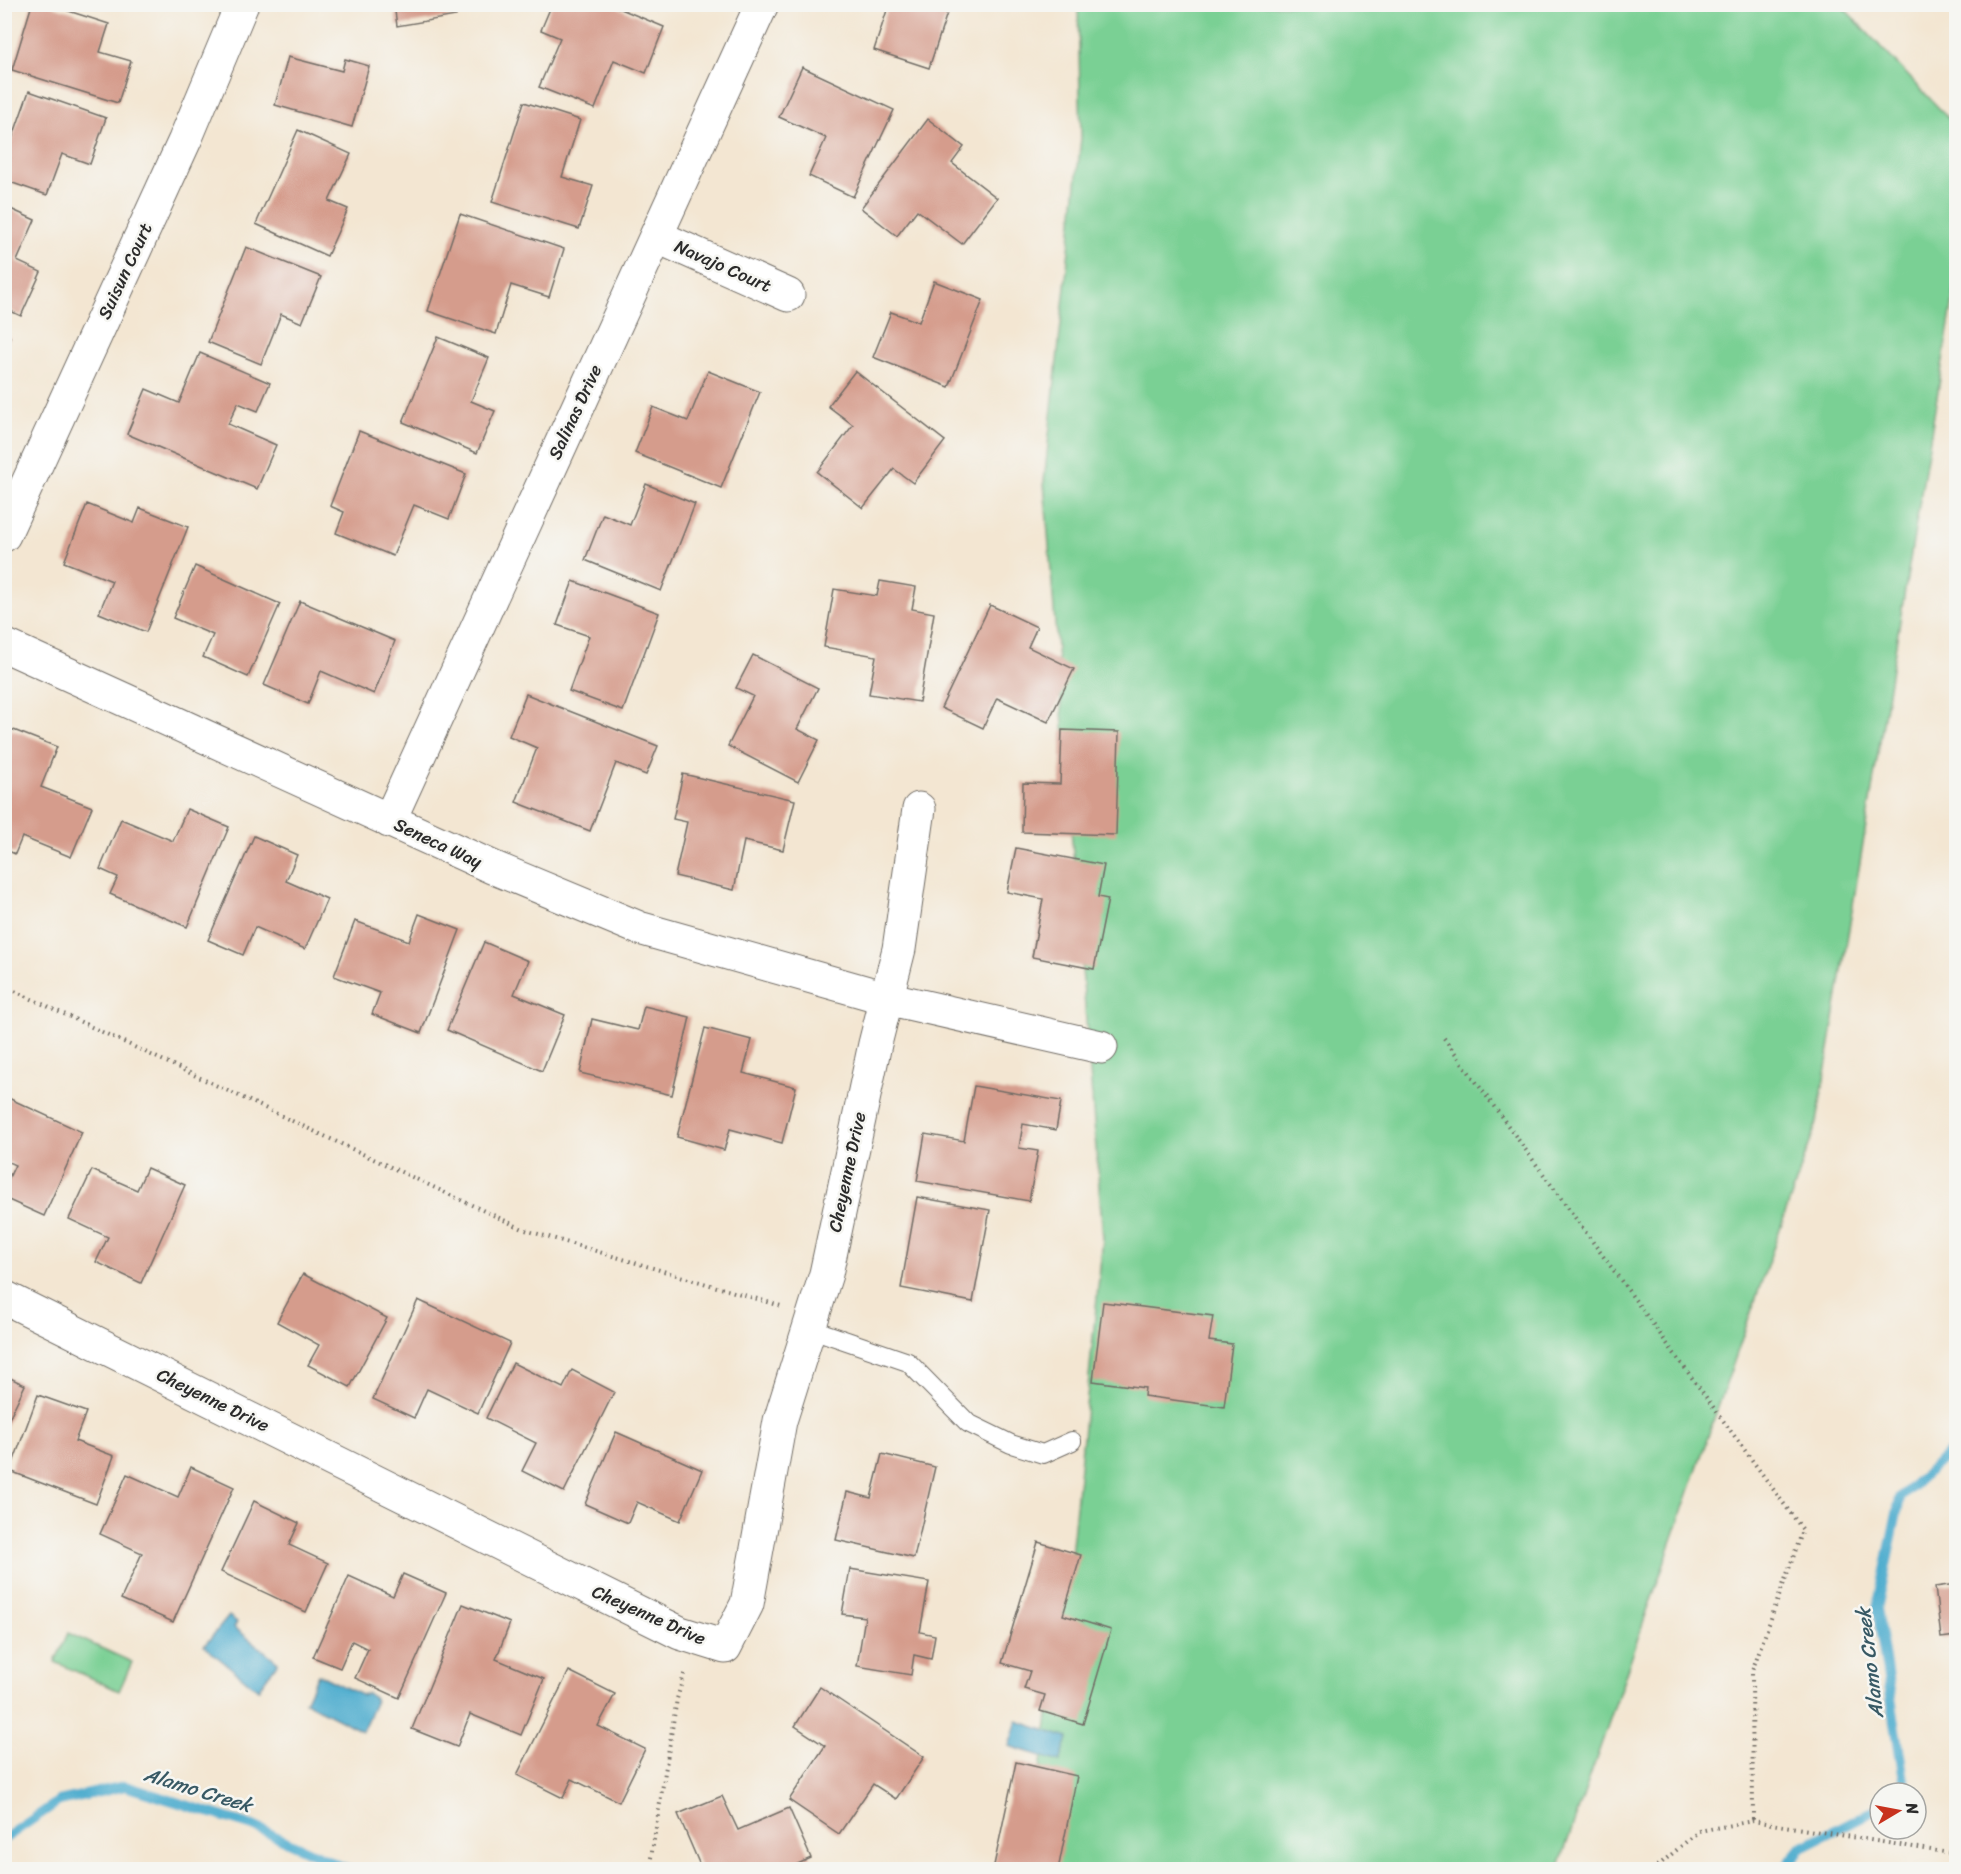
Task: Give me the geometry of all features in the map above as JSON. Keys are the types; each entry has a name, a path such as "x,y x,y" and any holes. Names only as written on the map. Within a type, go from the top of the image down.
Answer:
{"street":[{"name":"Suisun Court","path":"4,536 185,140 242,4"},
{"name":"Salinas Drive","path":"389,820 658,237 762,4"},
{"name":"Navajo Court","path":"658,237 788,295"},
{"name":"Seneca Way","path":"4,645 492,867 639,928 886,998 1101,1047"},
{"name":"Cheyenne Drive","path":"4,1297 695,1639 725,1647 747,1604 780,1421 826,1274 886,998 899,949 919,809"}],"lane":[{"path":"811,1322 908,1362 968,1423 1011,1444 1043,1454 1072,1441"}],"path":[{"path":"4,986 525,1230 811,1322"},
{"path":"1444,1038 1803,1530 1752,1671 1753,1821"},
{"path":"649,1869 676,1699 695,1639"},
{"path":"1653,1869 1699,1831 1753,1821 1956,1854"}],"green space":[{"path":"1078,5 1841,5 1956,126 1956,282 1817,1122 1558,1869 1025,1870 1069,1576 1103,1238 1044,482 1081,138"},
{"path":"68,1633 132,1662 119,1691 55,1662"}],"water":[{"path":"229,1616 237,1622 234,1627 278,1662 258,1690 204,1646"},
{"path":"318,1674 361,1695 367,1693 374,1698 375,1703 362,1731 305,1702"},
{"path":"1017,1721 1068,1738 1060,1762 1009,1746"}],"building":[{"path":"32,4 47,4 109,24 100,52 131,61 118,103 12,70"},
{"path":"394,4 454,4 456,16 397,26"},
{"path":"552,4 609,4 664,27 646,73 614,60 595,109 539,87 560,38 541,30"},
{"path":"889,4 950,4 929,68 874,50"},
{"path":"1942,4 1956,4 1956,15"},
{"path":"288,57 342,71 345,59 369,66 352,127 275,105"},
{"path":"802,67 894,110 853,197 809,176 826,138 779,117"},
{"path":"29,91 106,118 90,164 62,154 47,195 4,180 4,162"},
{"path":"524,102 580,120 562,177 593,186 579,229 492,202"},
{"path":"928,119 964,147 952,163 997,198 962,244 917,210 897,236 861,208"},
{"path":"298,130 351,154 329,201 348,209 327,256 256,224"},
{"path":"4,206 35,220 17,261 41,272 21,316 4,308"},
{"path":"460,214 564,249 549,297 511,285 496,334 428,311"},
{"path":"246,247 321,277 302,323 281,314 261,364 208,342"},
{"path":"934,281 983,300 949,387 873,357 891,312 919,322"},
{"path":"4,335 10,337 4,349"},
{"path":"438,337 489,358 471,401 495,411 477,453 403,422"},
{"path":"200,353 270,383 258,411 238,403 228,424 276,445 257,489 127,434 146,389 179,403"},
{"path":"708,371 760,392 721,488 635,453 653,407 688,421"},
{"path":"855,371 945,441 913,483 894,469 863,508 817,472 853,425 828,406"},
{"path":"359,431 466,474 449,519 414,505 393,556 336,533 344,512 330,506"},
{"path":"646,484 695,504 661,591 585,560 603,514 630,525"},
{"path":"87,504 134,523 140,508 188,527 146,632 99,613 112,581 64,562"},
{"path":"195,566 280,604 248,677 203,657 213,635 173,618"},
{"path":"573,581 659,613 623,711 569,691 589,636 557,625"},
{"path":"880,581 916,587 912,609 934,613 919,702 869,694 876,656 824,647 834,589 877,596"},
{"path":"300,601 395,641 374,694 321,671 308,704 264,685"},
{"path":"990,605 1037,627 1028,647 1074,669 1048,722 997,698 983,728 941,708"},
{"path":"753,655 818,688 797,729 819,740 798,782 728,746 753,696 736,688"},
{"path":"526,694 658,746 646,775 616,763 590,831 516,802 537,748 509,736"},
{"path":"11,729 57,747 41,787 92,807 71,857 22,837 15,854 4,849 4,746"},
{"path":"1062,730 1119,732 1116,835 1022,832 1023,783 1060,784"},
{"path":"683,774 795,800 783,850 744,841 734,890 675,876 687,822 673,819"},
{"path":"187,809 229,827 187,927 110,894 118,877 100,869 121,819 173,841"},
{"path":"254,836 297,855 286,881 327,899 305,949 255,927 243,955 208,940"},
{"path":"1016,848 1104,865 1098,897 1108,899 1094,969 1032,957 1043,899 1007,892"},
{"path":"419,914 460,930 421,1033 372,1014 380,993 334,976 355,921 409,941"},
{"path":"484,942 528,961 514,994 565,1015 542,1071 447,1030"},
{"path":"644,1006 690,1017 672,1095 580,1073 592,1019 638,1030"},
{"path":"705,1028 752,1040 743,1073 796,1087 782,1143 730,1129 724,1150 677,1137"},
{"path":"974,1086 1061,1101 1056,1130 1023,1124 1019,1148 1038,1151 1029,1201 917,1181 925,1134 964,1141"},
{"path":"4,1096 82,1132 44,1216 4,1198 4,1188 15,1165 4,1160"},
{"path":"147,1168 185,1185 141,1283 96,1262 108,1237 69,1219 92,1170 137,1190"},
{"path":"917,1197 990,1210 973,1302 901,1288"},
{"path":"303,1274 387,1318 350,1387 308,1365 319,1345 277,1322"},
{"path":"418,1300 510,1343 478,1413 427,1389 414,1418 373,1399"},
{"path":"1103,1302 1213,1316 1209,1341 1232,1344 1224,1407 1144,1396 1145,1388 1093,1381"},
{"path":"513,1363 563,1388 572,1370 614,1392 564,1492 522,1471 536,1443 486,1418"},
{"path":"4,1375 25,1385 4,1429"},
{"path":"38,1395 86,1412 75,1441 114,1456 96,1504 10,1471"},
{"path":"616,1432 702,1470 680,1521 637,1502 628,1523 585,1504"},
{"path":"882,1454 935,1467 914,1558 836,1540 847,1492 871,1498"},
{"path":"191,1467 234,1487 173,1622 121,1599 142,1553 100,1534 127,1474 178,1497"},
{"path":"254,1501 299,1523 289,1545 328,1563 306,1612 221,1572"},
{"path":"1038,1542 1081,1555 1063,1615 1111,1630 1083,1724 1040,1711 1045,1695 1024,1689 1030,1671 1002,1663"},
{"path":"850,1569 929,1582 920,1632 935,1635 931,1659 914,1655 911,1675 857,1666 865,1617 842,1614"},
{"path":"403,1574 446,1593 399,1698 355,1678 368,1649 352,1641 340,1668 313,1657 349,1576 393,1596"},
{"path":"1956,1584 1956,1636 1941,1638 1935,1587"},
{"path":"463,1604 510,1623 496,1659 544,1679 521,1735 470,1714 457,1747 412,1729"},
{"path":"569,1671 615,1694 598,1726 645,1749 619,1802 572,1779 563,1798 517,1775"},
{"path":"820,1687 924,1757 896,1799 873,1784 839,1834 789,1800 825,1746 795,1726"},
{"path":"1016,1762 1077,1776 1058,1870 993,1870"},
{"path":"722,1796 738,1830 789,1808 811,1858 793,1866 795,1870 702,1870 678,1814"}],"waterway":[{"name":"Alamo Creek","path":"1904,1781 1877,1609 1900,1498 1956,1446"},
{"name":"Alamo Creek","path":"4,1839 59,1801 125,1786 253,1826 349,1870"},
{"name":"Alamo Creek","path":"1783,1870 1802,1847 1868,1813"}]}
